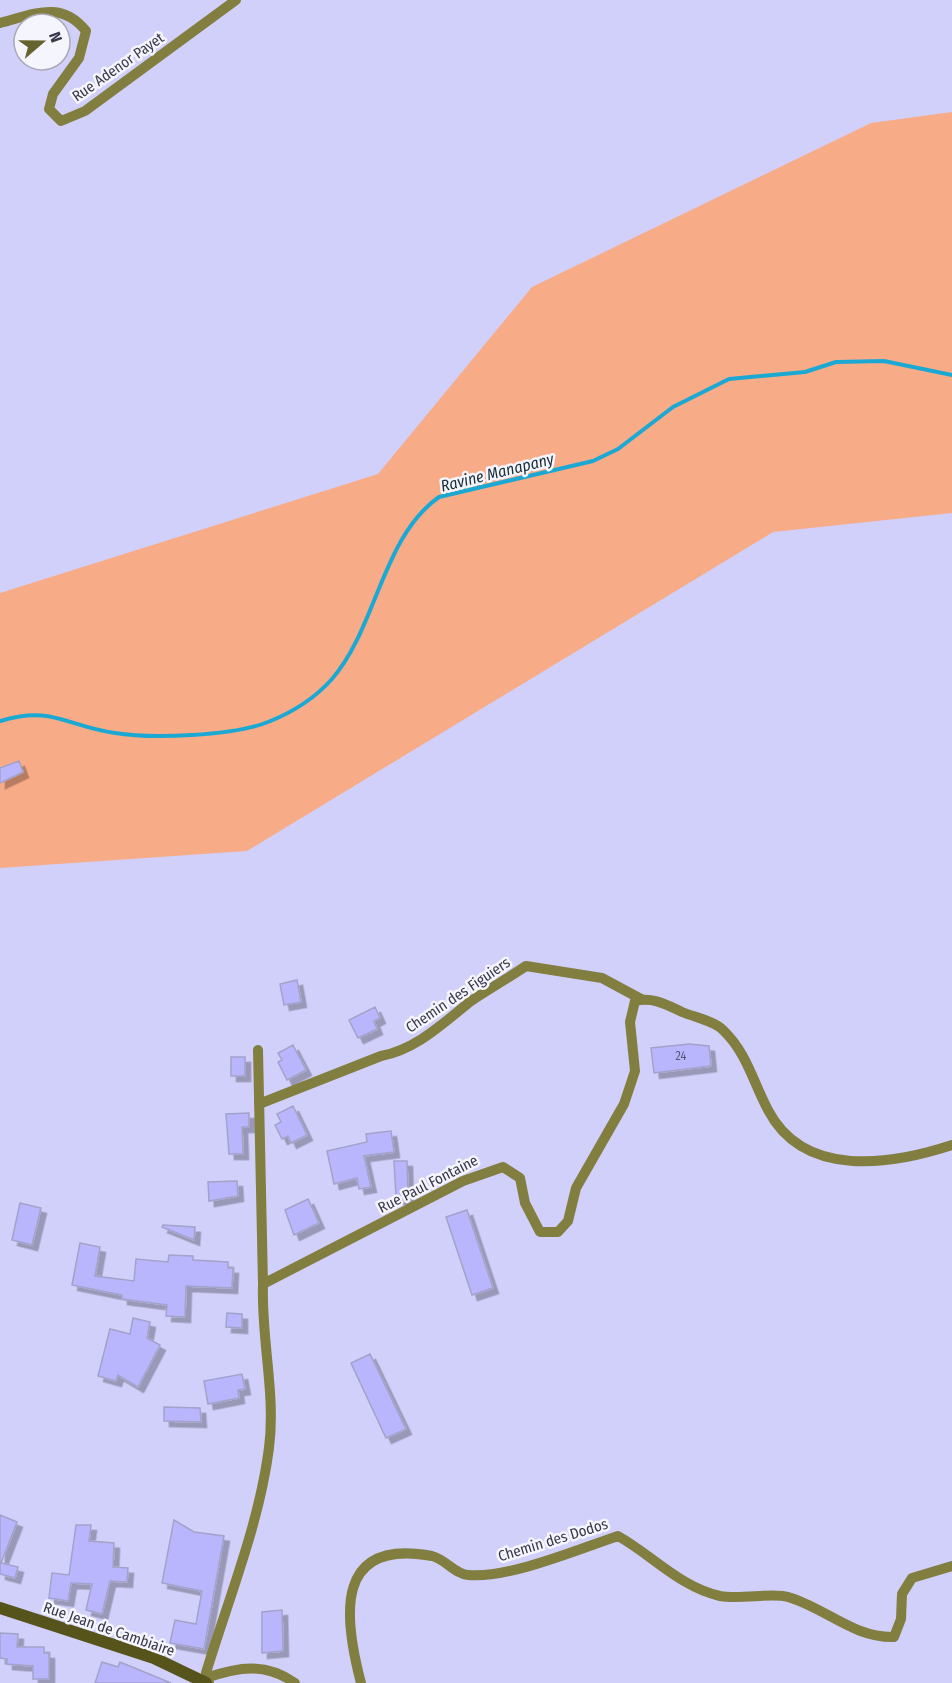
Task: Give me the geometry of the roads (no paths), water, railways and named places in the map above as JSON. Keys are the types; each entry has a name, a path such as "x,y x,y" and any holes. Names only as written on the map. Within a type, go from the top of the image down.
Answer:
{"main road":[{"name":"Rue Jean de Cambiaire","path":"0,1608 154,1658 207,1681"}],"street":[{"name":"Rue Adenor Payet","path":"0,23 57,9 76,17 86,31 80,58 53,94 49,110 61,121 85,111 237,0"},
{"name":"Chemin des Figuiers","path":"259,1104 381,1056 398,1053 443,1026 471,1001 526,966 602,978 641,999"},
{"path":"641,999 649,998 722,1029 744,1055 768,1111 790,1140 819,1154 865,1163 913,1158 952,1145"},
{"name":"Rue Paul Fontaine","path":"263,1284 463,1181 494,1168 503,1167 520,1178 525,1203 540,1232 558,1232 568,1221 576,1188 585,1169 624,1104 635,1071 630,1022 635,1001 641,999"},
{"path":"258,1050 262,1321 271,1399 269,1449 254,1519 206,1673 207,1681 246,1667 266,1668 295,1683"},
{"name":"Chemin des Dodos","path":"361,1683 355,1659 349,1608 355,1583 366,1563 388,1554 406,1552 436,1557 466,1575 499,1573 618,1536 634,1544 668,1572 719,1595 748,1598 787,1596 874,1637 894,1637 901,1618 902,1594 912,1578 952,1566"}],"waterway":[{"name":"Ravine Manapany","path":"0,721 33,715 46,716 98,730 150,736 214,733 253,727 268,722 302,704 332,679 360,634 392,558 405,535 420,514 439,497 593,461 618,449 673,407 729,379 805,372 836,362 884,361 952,375"}]}
